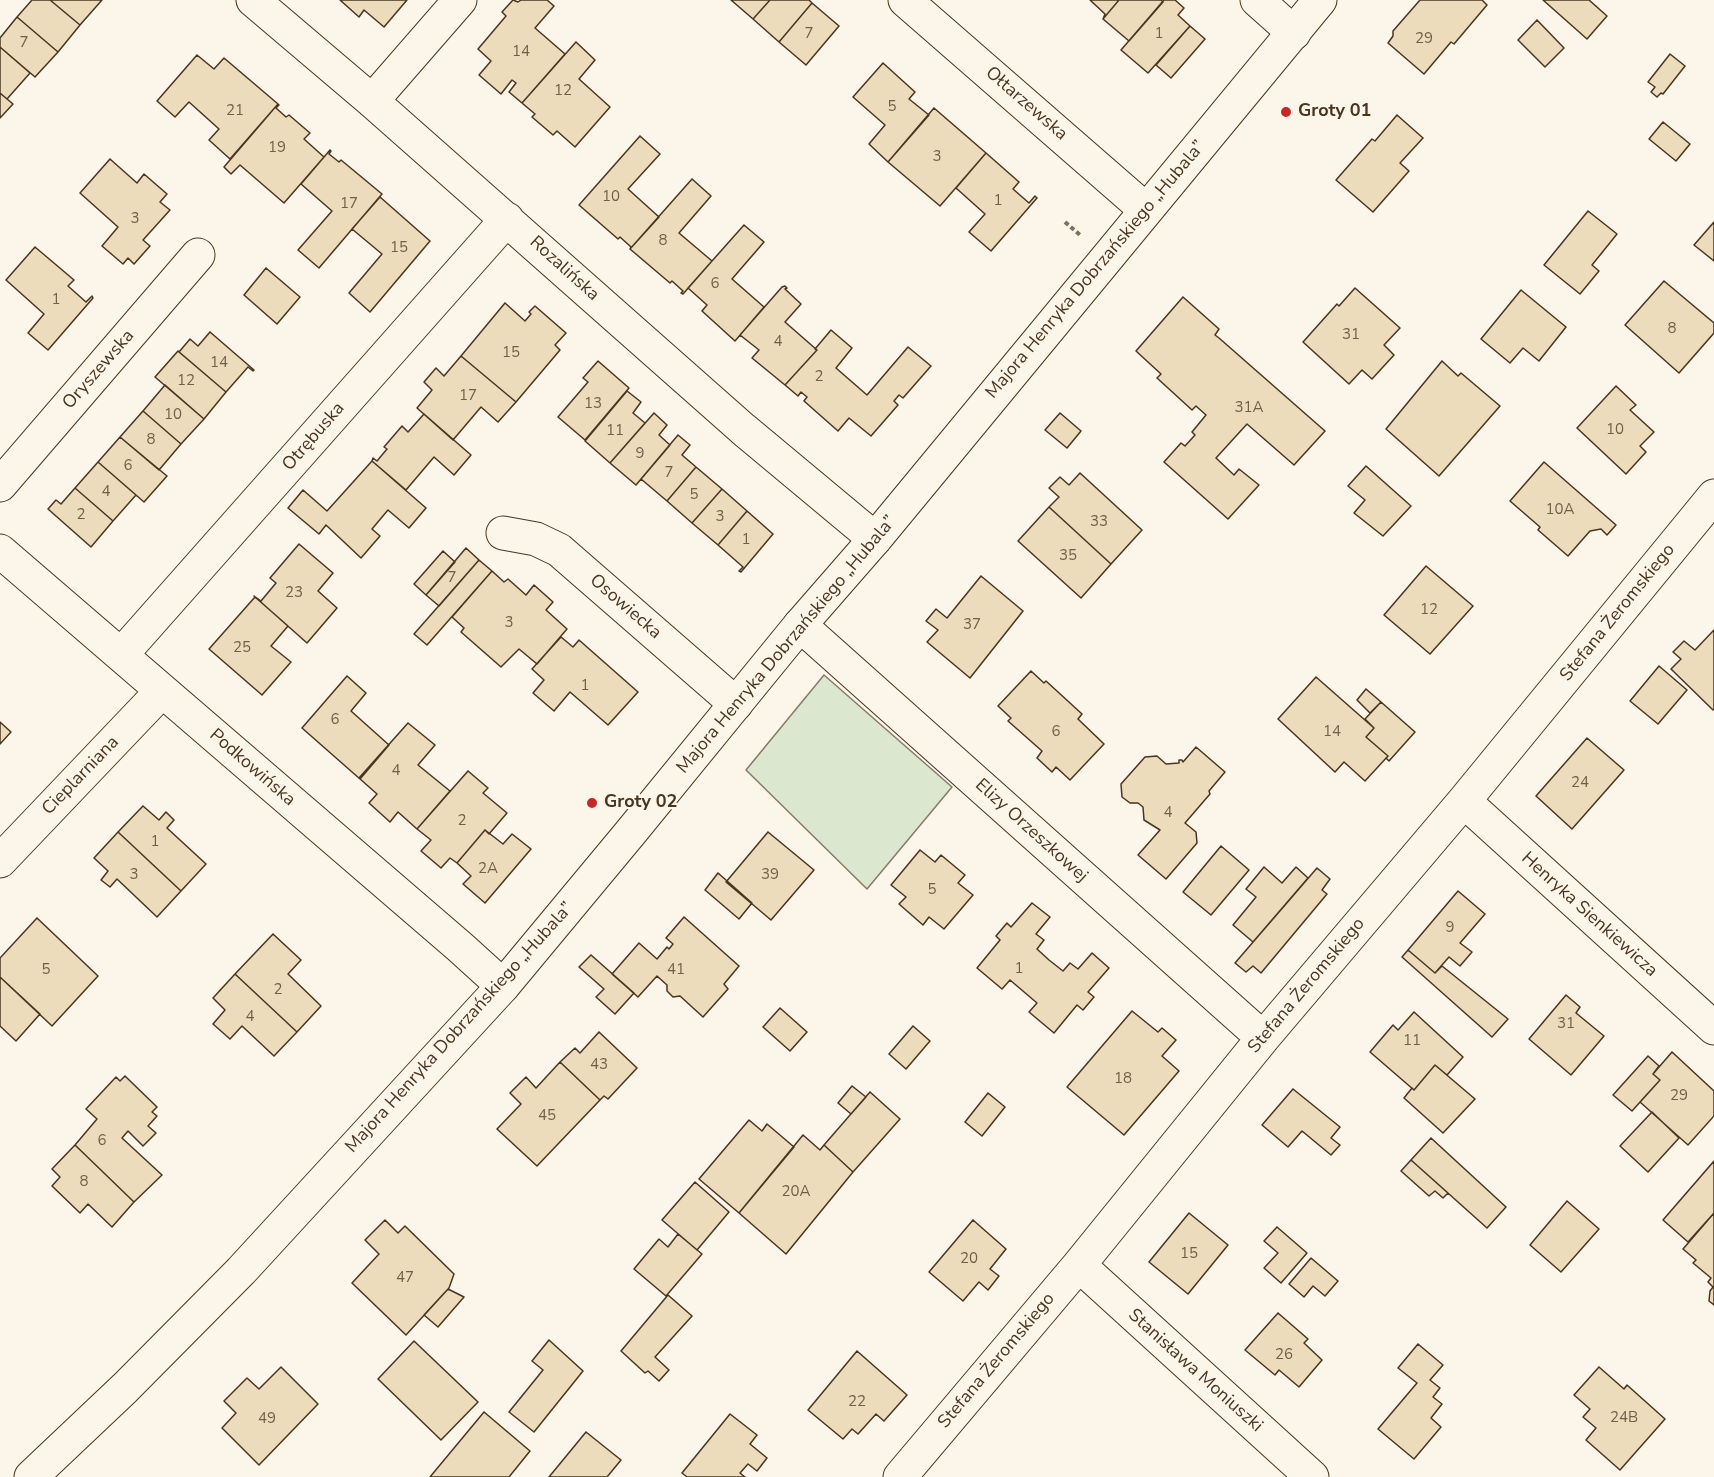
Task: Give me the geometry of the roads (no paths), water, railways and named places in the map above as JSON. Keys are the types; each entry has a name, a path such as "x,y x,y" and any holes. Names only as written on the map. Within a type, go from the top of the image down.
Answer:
{"street":[{"name":"Rozalińska","path":"253,0 372,100 743,429 875,539"},
{"path":"372,100 460,0"},
{"name":"Ołtarzewska","path":"905,0 1146,210"},
{"path":"1257,0 1294,33"},
{"name":"Majora Henryka Dobrzańskiego „Hubala”","path":"31,1477 125,1388 241,1270 502,986 1320,0"},
{"name":"Otrębuska","path":"121,655 507,219"},
{"name":"Oryszewska","path":"0,485 198,255"},
{"name":"Stefana Żeromskiego","path":"900,1477 1079,1265 1263,1038 1464,801 1714,496"},
{"name":"Osowiecka","path":"503,533 536,539 559,550 736,704"},
{"name":"Podkowińska","path":"0,551 451,939 502,986"},
{"name":"Elizy Orzeszkowej","path":"800,625 1263,1038"},
{"name":"Cieplarniana","path":"0,861 162,691"},
{"name":"Henryka Sienkiewicza","path":"1464,801 1714,1028"},
{"name":"Stanisława Moniuszki","path":"1079,1265 1312,1477"}],"place":[{"name":"Groty 01","path":"1286,112"},
{"name":"Groty 02","path":"592,803"}]}
